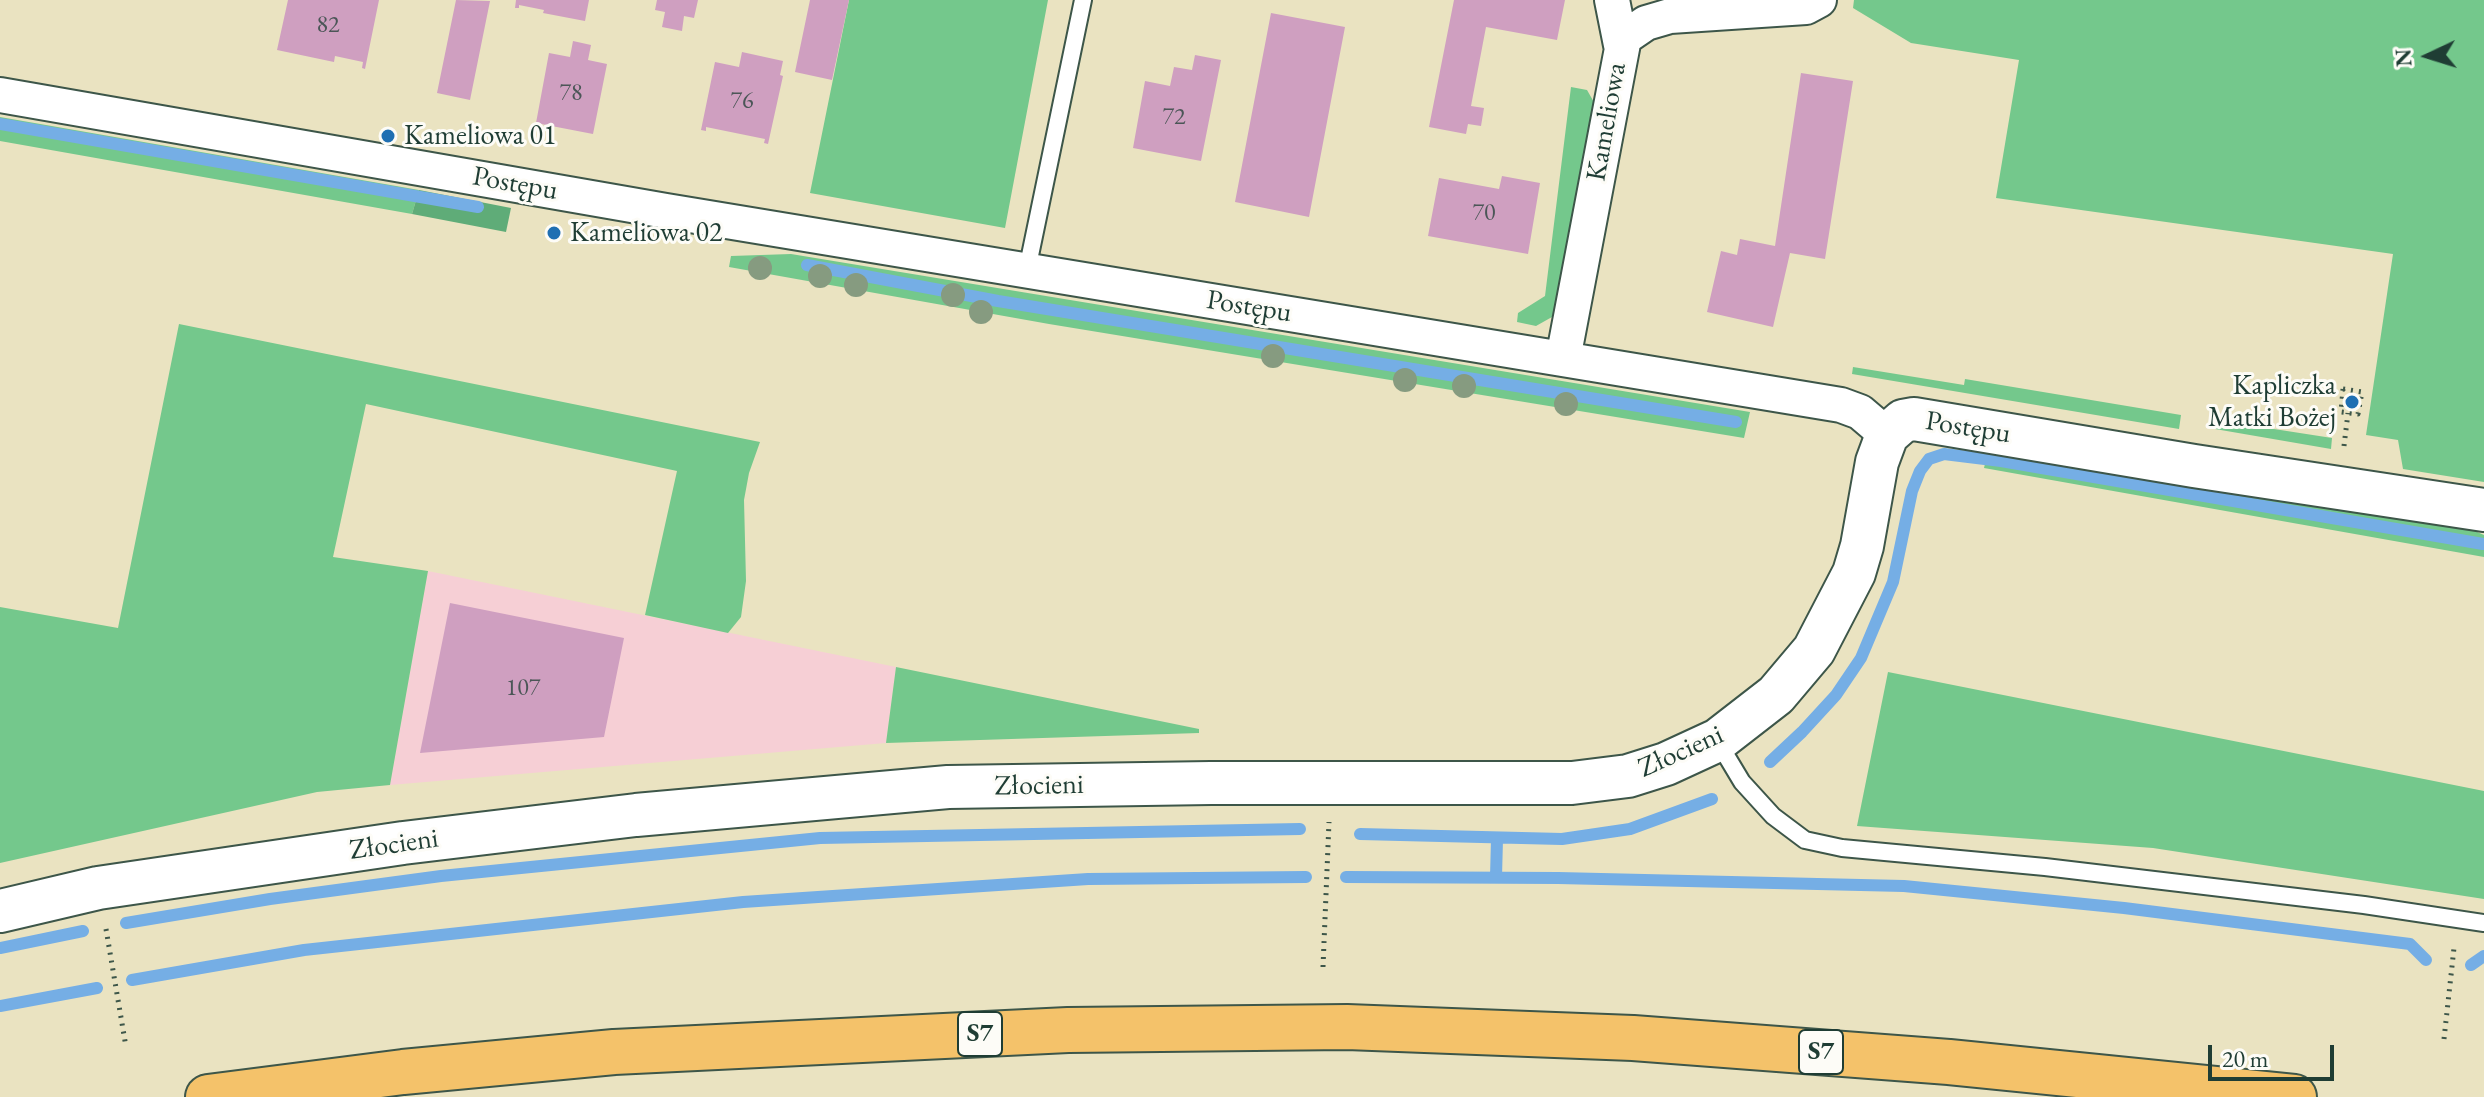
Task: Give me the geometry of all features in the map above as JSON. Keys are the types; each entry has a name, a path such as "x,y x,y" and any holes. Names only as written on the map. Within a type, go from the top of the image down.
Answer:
{"highway":[{"name":"S7","path":"208,1097 403,1072 614,1052 1068,1030 1347,1027 1633,1038 1949,1062 2294,1097"}],"street":[{"path":"1612,0 1621,45"},
{"name":"Kameliowa","path":"1563,359 1621,45 1627,34 1670,16 1806,7 1819,0"},
{"name":"Postępu","path":"0,95 652,209 1841,405 1860,412 1887,435 1903,421 1921,419 2194,466 2484,510"},
{"name":"Złocieni","path":"0,911 98,888 403,843 636,815 917,790 1338,782 1602,781 1666,764 1718,740 1776,695 1814,650 1854,573 1877,462 1887,435"}],"lane":[{"path":"1027,270 1083,0"},
{"path":"1718,740 1742,782 1773,816 1805,840 1842,848 2045,867 2364,905 2484,923"}],"path":[{"path":"2343,389 2362,392 2358,414 2348,413 2341,412 2343,389"},
{"path":"2344,451 2348,413"},
{"path":"1323,967 1328,834 1338,782"},
{"path":"98,888 126,1047"},
{"path":"2444,1039 2453,955"}],"shaded area":[{"path":"428,571 896,667 886,743 390,785"}],"green space":[{"path":"849,0 1048,0 1005,228 810,193"},
{"path":"1854,0 2484,0 2484,482 2403,469 2398,440 2366,435 2393,254 1996,198 2019,60 1911,43 1853,8"},
{"path":"1571,87 1587,90 1595,104 1558,296 1552,317 1536,326 1517,322 1518,313 1545,296"},
{"path":"0,117 419,190 412,214 0,141"},
{"path":"419,190 511,208 506,232 412,214"},
{"path":"791,254 1750,412 1744,438 1049,324 729,267 731,256"},
{"path":"179,324 760,442 744,500 746,581 741,617 728,633 645,615 677,471 366,404 333,557 428,571 390,785 317,792 0,863 0,607 118,628"},
{"path":"1853,367 1964,385 1965,379 2181,415 2179,429 1852,374"},
{"path":"2216,420 2332,438 2331,449 2215,429"},
{"path":"1988,451 2475,531 2484,535 2484,557 1984,468"},
{"path":"896,667 1199,729 1199,733 886,743"},
{"path":"1888,672 2484,791 2484,899 2153,848 1857,826"}],"building":[{"path":"288,0 379,0 365,69 362,68 363,62 335,56 334,62 277,50"},
{"path":"456,0 490,1 470,100 437,93"},
{"path":"516,0 589,0 585,21 519,5 515,8"},
{"path":"657,0 698,0 694,18 684,16 682,31 662,27 665,12 655,10"},
{"path":"810,0 849,0 832,80 795,72"},
{"path":"1454,0 1565,0 1557,40 1486,27 1471,106 1484,108 1481,126 1468,124 1466,134 1429,127"},
{"path":"1271,13 1345,27 1309,217 1235,202"},
{"path":"573,41 591,45 588,60 607,64 593,134 536,123 549,53 570,57"},
{"path":"742,52 783,61 780,75 783,76 768,144 764,143 765,139 706,127 706,131 701,130 715,62 739,67"},
{"path":"1195,55 1221,60 1201,161 1133,148 1145,81 1170,86 1174,67 1192,70"},
{"path":"1801,73 1853,81 1825,259 1790,253 1773,327 1707,312 1721,251 1737,255 1740,239 1775,246"},
{"path":"1502,176 1540,183 1528,254 1428,236 1439,178 1499,189"},
{"path":"450,603 624,638 604,737 420,753"}],"waterway":[{"path":"0,124 478,207"},
{"path":"807,265 998,301 1736,422"},
{"path":"1770,762 1836,695 1861,658 1893,582 1912,491 1920,471 1929,459 1944,454 2001,461 2483,544"},
{"path":"1360,834 1562,839 1630,829 1712,799"},
{"path":"126,923 270,899 441,876 820,838 1300,829"},
{"path":"1496,877 1497,839"},
{"path":"132,980 304,950 743,902 1088,879 1306,877"},
{"path":"1346,877 1558,878 1904,886 2124,908 2410,944 2426,960"},
{"path":"0,948 83,931"},
{"path":"2471,965 2484,956"},
{"path":"0,1006 97,988"}],"place":[{"name":"Kameliowa 01","path":"388,136"},
{"name":"Kameliowa 02","path":"554,233"},
{"name":"Kapliczka Matki Bożej","path":"2352,402"}]}
